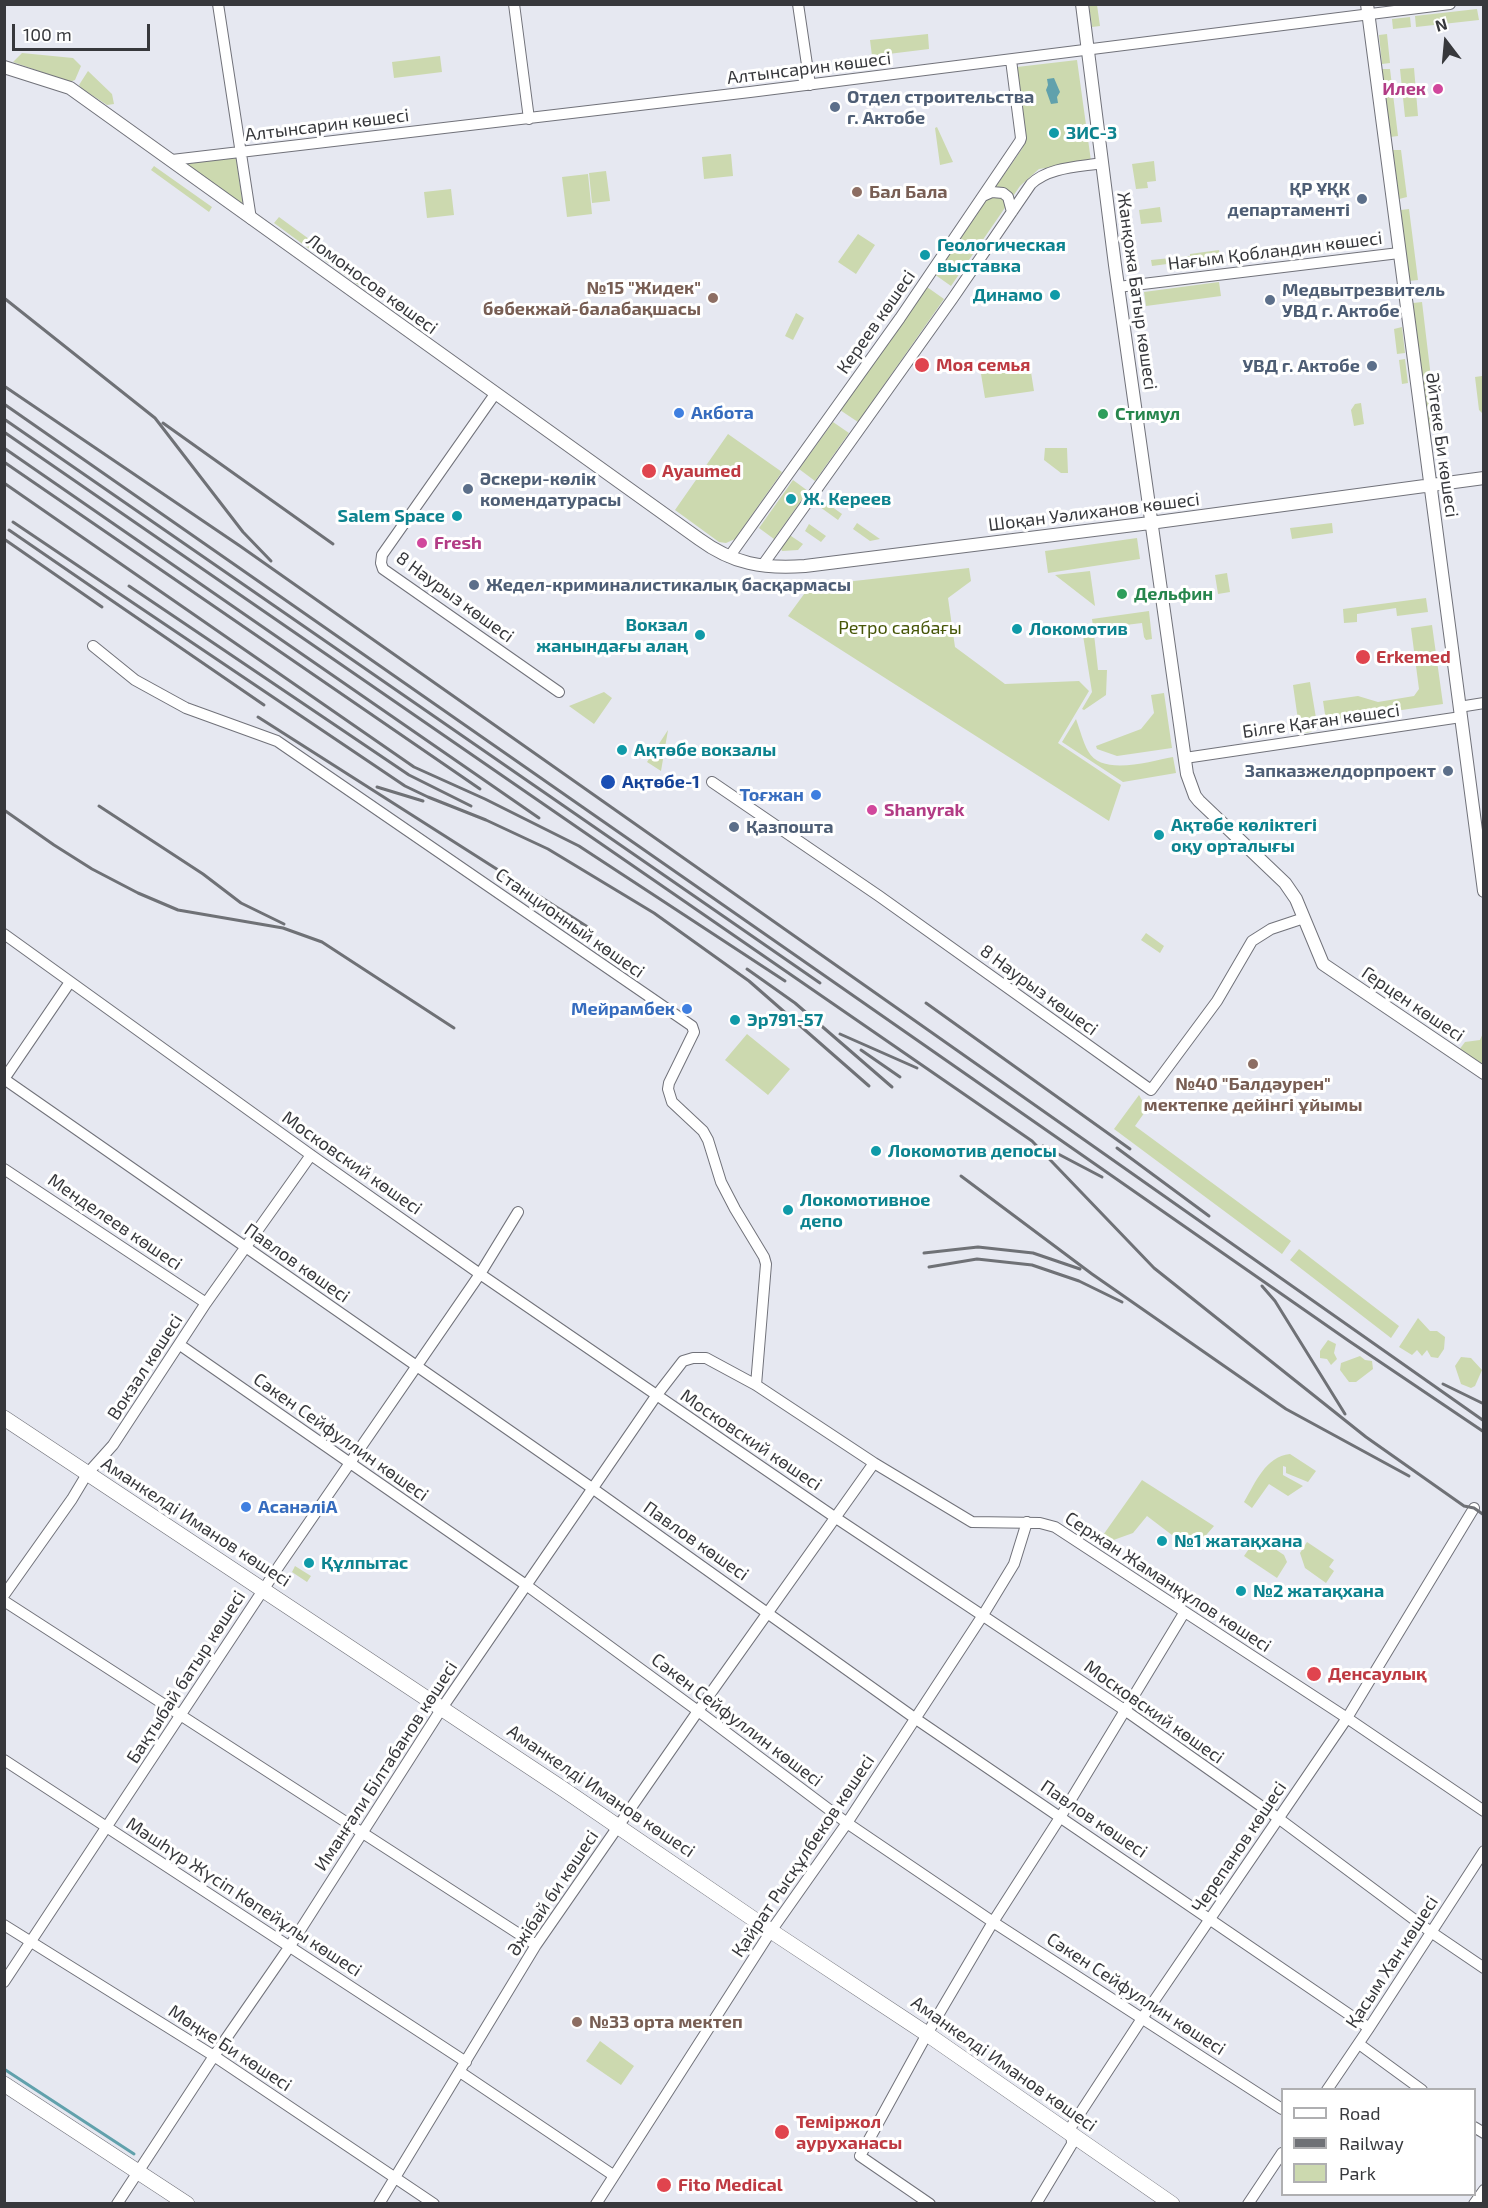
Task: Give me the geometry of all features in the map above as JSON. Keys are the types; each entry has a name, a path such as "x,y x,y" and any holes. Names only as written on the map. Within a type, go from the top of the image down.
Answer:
{"main road":[{"name":"Аманкелді Иманов көшесі","path":"4,1418 618,1826 927,2034 1172,2204"},
{"path":"4,2084 187,2204"}],"street":[{"path":"218,4 251,219"},
{"path":"514,4 529,118"},
{"path":"798,4 810,85"},
{"name":"Жанқожа Батыр көшесі","path":"1083,4 1118,287 1187,774 1195,795 1285,883 1296,899 1323,964"},
{"name":"Алтынсарин көшесі","path":"171,160 1011,60 1368,9 1450,4"},
{"name":"Әйтеке Би көшесі","path":"1368,9 1429,484 1460,712 1480,838 1484,891"},
{"name":"Кереев көшесі","path":"729,557 900,318 1022,138 1011,60"},
{"name":"Ломоносов көшесі","path":"4,67 70,88 711,548"},
{"path":"762,566 953,298 1031,184 1038,177 1058,170 1102,163"},
{"path":"982,196 992,192 1004,193 1008,197 1012,212"},
{"name":"Нағым Қобландин көшесі","path":"1118,287 1399,253"},
{"name":"8 Наурыз көшесі","path":"495,394 382,555 381,562 383,569 559,692"},
{"name":"Шоқан Уәлиханов көшесі","path":"711,548 729,557 762,566 806,566 1484,478"},
{"name":"Станционный көшесі","path":"93,646 135,680 186,708 277,741 692,1026 694,1032 669,1083 669,1097 704,1131 721,1182 764,1257 766,1264 756,1385"},
{"name":"Білге Қаған көшесі","path":"1185,758 1460,712 1484,703"},
{"name":"8 Наурыз көшесі","path":"712,782 888,902 1151,1090 1217,1001 1252,941 1271,929 1304,918"},
{"name":"Московский көшесі","path":"4,934 480,1274 836,1518 1126,1711 1484,1968"},
{"name":"Герцен көшесі","path":"1323,964 1484,1073"},
{"path":"4,1079 70,982"},
{"name":"Павлов көшесі","path":"4,1079 592,1488 916,1719 1211,1918 1369,2028"},
{"name":"Вокзал көшесі","path":"4,1595 87,1474 113,1444 245,1247 311,1155"},
{"name":"Менделеев көшесі","path":"4,1169 206,1304"},
{"name":"Бақтыбай батыр көшесі","path":"4,1982 264,1589 480,1274 518,1212"},
{"name":"Сәкен Сейфуллин көшесі","path":"180,1345 525,1585 847,1823 993,1922 1281,2108"},
{"name":"Сержан Жаманқұлов көшесі","path":"693,1358 706,1358 756,1385 874,1463 972,1522 997,1524 1027,1522 1055,1527 1484,1810"},
{"name":"Иманғали Білтабанов көшесі","path":"117,2204 137,2170 290,1947 442,1708 525,1585 656,1396 683,1361 693,1358"},
{"name":"Әжібай би көшесі","path":"379,2204 536,1945 874,1463"},
{"name":"Черепанов көшесі","path":"1036,2204 1072,2144 1071,2127 1143,2017 1347,1718 1474,1509"},
{"name":"Қайрат Рысқұлбеков көшесі","path":"596,2204 771,1931 847,1823 983,1615 1014,1564 1027,1522"},
{"path":"4,1601 536,1945"},
{"path":"930,2204 861,2156 927,2034 993,1922 1126,1711 1184,1613"},
{"name":"Мәшһүр Жүсіп Көпейұлы көшесі","path":"4,1760 290,1947 613,2175"},
{"name":"Қасым Хан көшесі","path":"1328,2088 1484,1851"},
{"name":"Мөңке Би көшесі","path":"4,1925 214,2056 434,2204"},
{"path":"1359,2044 1419,2088"},
{"path":"1248,2204 1281,2154"},
{"path":"1474,2204 1484,2190"}],"green space":[{"path":"1089,5 1097,5 1100,26 1092,27"},
{"path":"1477,9 1479,20 1416,27 1415,16"},
{"path":"1410,17 1411,27 1393,29 1392,19"},
{"path":"928,34 929,49 872,56 870,40"},
{"path":"1387,34 1390,63 1382,64 1379,35"},
{"path":"22,53 73,58 81,66 75,80 70,82 13,62"},
{"path":"440,56 442,72 394,78 392,62"},
{"path":"1077,60 1091,161 1039,169 1020,186 951,286 934,274 1025,142 1017,67"},
{"path":"1414,68 1418,116 1405,117 1400,69"},
{"path":"1382,69 1390,69 1398,136 1390,137"},
{"path":"88,71 112,94 114,104 107,105 81,88 79,85"},
{"path":"937,127 953,162 940,165 935,128"},
{"path":"1393,150 1401,150 1407,197 1399,199"},
{"path":"731,154 733,176 704,179 702,157"},
{"path":"236,158 243,205 185,163"},
{"path":"1154,161 1156,181 1147,182 1148,188 1136,189 1132,164"},
{"path":"154,166 212,207 209,212 151,170"},
{"path":"606,171 610,201 592,203 589,173"},
{"path":"588,174 592,214 567,217 562,177"},
{"path":"451,189 454,215 427,218 424,192"},
{"path":"1160,207 1162,222 1141,224 1139,210"},
{"path":"1409,209 1418,280 1409,281 1401,210"},
{"path":"279,217 376,288 372,295 274,223"},
{"path":"858,234 875,245 856,274 838,262"},
{"path":"1219,250 1220,257 1152,266 1151,260"},
{"path":"1219,282 1221,296 1146,306 1144,292"},
{"path":"927,287 944,299 858,422 840,410"},
{"path":"1422,302 1437,428 1427,429 1413,303"},
{"path":"796,313 804,318 793,340 785,336"},
{"path":"1402,327 1405,353 1397,354 1394,329"},
{"path":"1405,359 1408,383 1402,384 1399,360"},
{"path":"1030,366 1034,391 985,398 981,374"},
{"path":"1475,377 1484,377 1483,414 1479,410"},
{"path":"1361,403 1364,424 1354,426 1351,410 1355,404"},
{"path":"833,422 849,433 815,481 799,469"},
{"path":"728,434 782,472 735,539 726,543 719,542 675,510"},
{"path":"1045,448 1067,448 1068,473 1061,473 1044,460"},
{"path":"793,480 808,491 774,539 759,528"},
{"path":"824,501 842,514 838,520 820,507"},
{"path":"857,523 880,539 870,541 853,529"},
{"path":"1332,523 1333,533 1292,539 1290,528"},
{"path":"809,524 826,536 821,542 805,531"},
{"path":"788,534 803,544 798,550 782,551 780,545"},
{"path":"1137,538 1140,559 1048,573 1045,551"},
{"name":"Ретро саябағы","path":"969,568 971,581 948,598 955,647 1005,684 1079,681 1089,691 1058,743 1121,785 1109,821 788,616 810,586"},
{"path":"1090,571 1095,606 1055,575"},
{"path":"1227,573 1230,592 1218,594 1215,575"},
{"path":"1426,598 1428,612 1397,616 1396,608 1357,614 1357,622 1344,623 1343,609"},
{"path":"1149,611 1152,639 1146,640 1144,637 1142,623 1101,628 1102,633 1094,634 1098,670 1107,670 1106,695 1084,710 1082,709 1092,692 1082,629 1093,626 1092,619"},
{"path":"1432,625 1443,704 1326,721 1323,701 1358,696 1378,702 1414,696 1419,689 1411,628"},
{"path":"1310,682 1317,724 1311,732 1300,734 1293,685"},
{"path":"604,692 612,698 594,724 569,706"},
{"path":"1164,693 1172,748 1117,756 1097,749 1096,746 1141,729 1154,713 1151,695"},
{"path":"1076,719 1086,747 1095,759 1104,763 1127,765 1173,757 1176,773 1123,782 1062,742"},
{"path":"668,730 661,771 647,762"},
{"path":"1146,933 1164,946 1160,953 1141,940"},
{"path":"1483,1033 1483,1063 1479,1064 1459,1050 1465,1042 1480,1040"},
{"path":"747,1034 790,1069 768,1095 725,1060"},
{"path":"1139,1095 1147,1109 1135,1126 1291,1241 1282,1254 1114,1129"},
{"path":"1299,1249 1399,1326 1391,1338 1290,1260"},
{"path":"1418,1318 1430,1331 1437,1331 1445,1337 1444,1349 1438,1358 1431,1357 1427,1350 1422,1356 1417,1350 1412,1355 1399,1347"},
{"path":"1328,1340 1336,1344 1334,1353 1337,1359 1331,1365 1327,1359 1320,1358 1320,1351"},
{"path":"1360,1356 1372,1361 1373,1369 1356,1382 1349,1382 1340,1370 1341,1363"},
{"path":"1461,1357 1471,1358 1482,1370 1475,1386 1471,1388 1461,1384 1455,1366"},
{"path":"1290,1454 1316,1471 1308,1482 1286,1473 1286,1467 1283,1466 1283,1475 1303,1486 1288,1496 1269,1484 1252,1508 1244,1502 1268,1465 1281,1456"},
{"path":"1142,1480 1214,1526 1195,1548 1189,1548 1147,1516 1133,1533 1108,1542 1101,1538"},
{"path":"1257,1537 1284,1555 1287,1562 1277,1578 1244,1556"},
{"path":"1307,1542 1334,1560 1329,1567 1334,1571 1326,1583 1305,1568 1300,1553"},
{"path":"295,1566 311,1576 307,1582 292,1572"},
{"path":"600,2041 634,2066 621,2085 586,2061"}],"water":[{"path":"1054,78 1060,92 1057,97 1058,103 1051,104 1046,90 1047,79"}],"waterway":[{"path":"4,2069 134,2154"}],"railway":[{"path":"4,298 155,418 243,532 271,561"},
{"path":"4,386 240,546 1484,1421"},
{"path":"4,404 1349,1341 1484,1432"},
{"path":"4,419 820,983"},
{"path":"163,423 333,544"},
{"path":"4,432 1032,1141 1154,1268 1366,1437 1464,1506 1474,1508 1484,1515"},
{"path":"4,448 539,818"},
{"path":"4,462 480,789"},
{"path":"4,483 414,767 579,846 785,981"},
{"path":"13,522 405,786 548,849 654,913 749,981 869,1086"},
{"path":"9,530 264,705"},
{"path":"4,539 102,607"},
{"path":"129,586 409,775 471,806"},
{"path":"258,717 594,931"},
{"path":"377,787 423,801"},
{"path":"99,806 203,874 241,903 284,924"},
{"path":"4,810 92,869 138,893 178,910 283,928 322,942 454,1028"},
{"path":"747,969 795,1003 892,1087"},
{"path":"926,1003 1130,1149"},
{"path":"840,1034 917,1068"},
{"path":"861,1050 900,1077"},
{"path":"1043,1146 1102,1177"},
{"path":"1117,1148 1209,1216"},
{"path":"961,1176 1092,1274 1286,1409 1409,1476"},
{"path":"924,1253 978,1247 1033,1253 1080,1269"},
{"path":"929,1267 977,1259 1032,1265 1079,1281 1122,1302"},
{"path":"1262,1286 1275,1301 1345,1414"},
{"path":"1443,1384 1484,1404"}],"place":[{"name":"Илек","path":"1438,89"},
{"name":"Отдел строительства г. Актобе","path":"835,107"},
{"name":"ЗИС-3","path":"1054,133"},
{"name":"Бал Бала","path":"857,192"},
{"name":"ҚР ҰҚК департаменті","path":"1362,199"},
{"name":"Геологическая выставка","path":"925,255"},
{"name":"Динамо","path":"1055,295"},
{"name":"№15 \"Жидек\" бөбекжай-балабақшасы","path":"713,298"},
{"name":"Медвытрезвитель УВД г. Актобе","path":"1270,300"},
{"name":"Моя семья","path":"922,365"},
{"name":"УВД г. Актобе","path":"1372,366"},
{"name":"Акбота","path":"679,413"},
{"name":"Стимул","path":"1103,414"},
{"name":"Ayaumed","path":"649,471"},
{"name":"Әскери-көлік комендатурасы","path":"468,489"},
{"name":"Ж. Кереев","path":"791,499"},
{"name":"Salem Space","path":"457,516"},
{"name":"Fresh","path":"422,543"},
{"name":"Жедел-криминалистикалық басқармасы","path":"474,585"},
{"name":"Дельфин","path":"1122,594"},
{"name":"Локомотив","path":"1017,629"},
{"name":"Вокзал жанындағы алаң","path":"700,635"},
{"name":"Erkemed","path":"1363,657"},
{"name":"Ақтөбе вокзалы","path":"622,750"},
{"name":"Запказжелдорпроект","path":"1448,771"},
{"name":"Ақтөбе-1","path":"608,782"},
{"name":"Тоғжан","path":"816,795"},
{"name":"Shanyrak","path":"872,810"},
{"name":"Қазпошта","path":"734,827"},
{"name":"Ақтөбе көліктегі оқу орталығы","path":"1159,835"},
{"name":"Мейрамбек","path":"687,1009"},
{"name":"Эр791-57","path":"735,1020"},
{"name":"№40 \"Балдәурен\" мектепке дейінгі ұйымы","path":"1253,1064"},
{"name":"Локомотив депосы","path":"876,1151"},
{"name":"Локомотивное депо","path":"788,1210"},
{"name":"АсанәліА","path":"246,1507"},
{"name":"№1 жатақхана","path":"1162,1541"},
{"name":"Құлпытас","path":"309,1563"},
{"name":"№2 жатақхана","path":"1241,1591"},
{"name":"Денсаулық","path":"1314,1674"},
{"name":"№33 орта мектеп","path":"577,2022"},
{"name":"Теміржол ауруханасы","path":"782,2132"},
{"name":"Fito Medical","path":"664,2185"}]}
